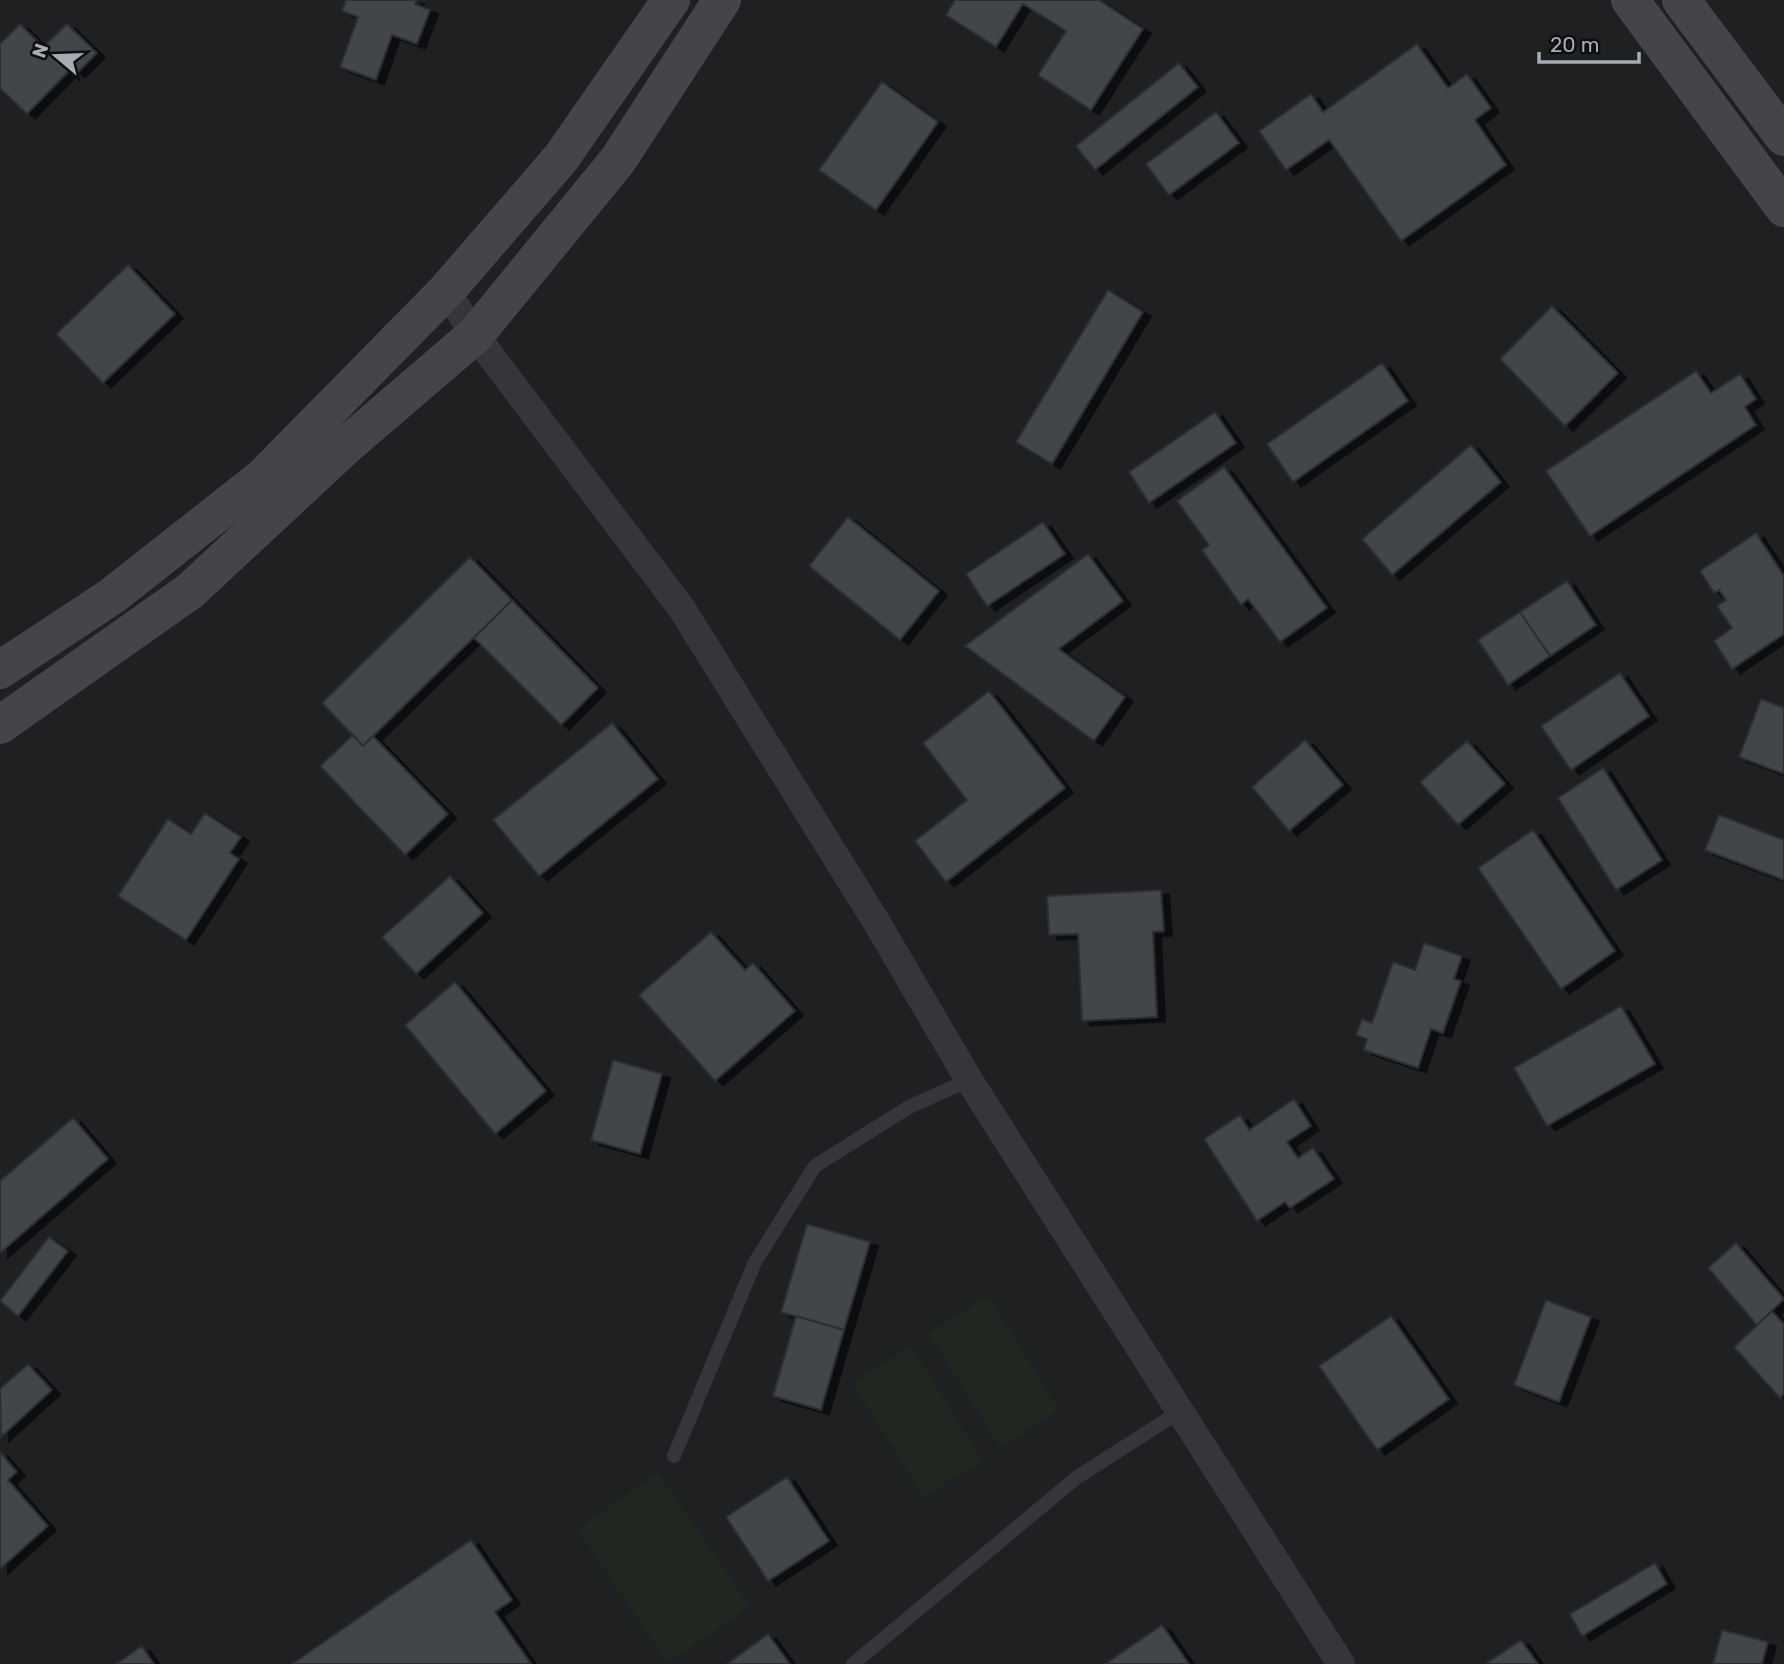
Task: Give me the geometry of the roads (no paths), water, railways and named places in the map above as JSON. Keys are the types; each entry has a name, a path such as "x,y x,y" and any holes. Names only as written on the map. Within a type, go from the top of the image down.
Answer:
{"street":[{"path":"0,670 111,596 263,477 446,291 561,158 671,0"},
{"path":"0,725 190,591 348,444 475,335 618,160 722,0"},
{"path":"1630,0 1784,208"},
{"path":"1655,32 1684,3 1784,137"},
{"path":"446,291 475,335 682,609 877,923 969,1080 1341,1664"}],"lane":[{"path":"674,1457 755,1262 815,1166 909,1107 969,1080"},
{"path":"853,1664 1076,1478 1179,1412"}]}
